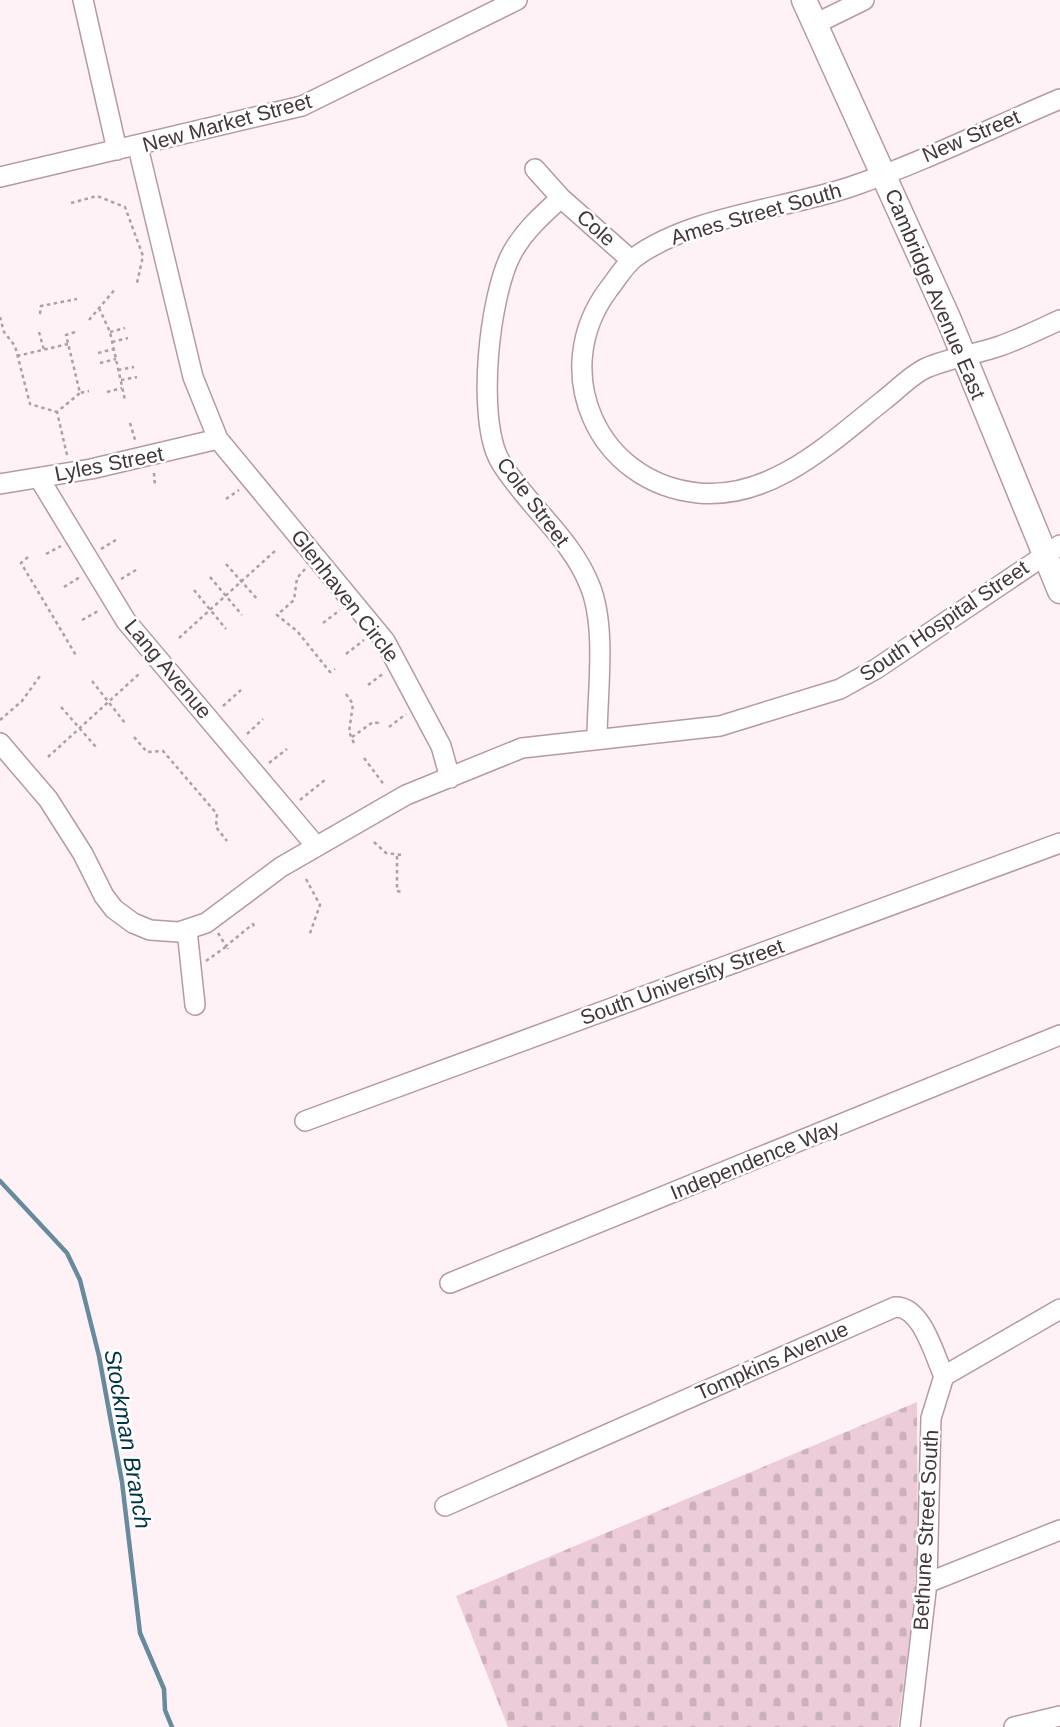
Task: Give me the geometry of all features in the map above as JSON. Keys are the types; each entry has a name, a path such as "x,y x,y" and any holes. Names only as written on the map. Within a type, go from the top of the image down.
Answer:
{"main road":[{"name":"Cambridge Avenue East","path":"804,0 1052,549 1060,591"}],"street":[{"path":"83,0 117,150"},
{"name":"New Market Street","path":"0,177 138,147 311,102 517,0"},
{"path":"815,24 864,0"},
{"name":"New Street","path":"883,174 1060,99"},
{"name":"Glenhaven Circle","path":"138,147 193,377 218,439 385,641 441,746 450,778"},
{"path":"535,169 561,198"},
{"name":"Ames Street South","path":"631,260 667,239 853,186 883,174"},
{"name":"Cole","path":"561,198 631,260"},
{"name":"Cole Street","path":"561,198 523,235 503,274 489,365 486,414 491,440 501,462 574,555 591,589 598,623 597,739"},
{"path":"631,260 601,300 587,327 580,357 581,387 592,419 613,449 641,473 676,489 697,493 734,492 775,478 814,455 924,369 1001,345 1060,320"},
{"name":"Lyles Street","path":"0,484 218,439"},
{"name":"Lang Avenue","path":"39,478 126,621 316,846"},
{"name":"South Hospital Street","path":"450,778 522,748 720,726 840,689 876,669 1052,549"},
{"path":"0,743 48,799 83,853 99,887 114,909 132,923 168,933 206,923 281,867 316,846 406,795 450,778"},
{"name":"South University Street","path":"305,1121 1060,843"},
{"path":"187,930 195,1005"},
{"name":"Independence Way","path":"450,1283 1060,1035"},
{"name":"Tompkins Avenue","path":"445,1506 895,1307 903,1307 913,1314 944,1376"},
{"path":"944,1376 1060,1310"},
{"name":"Bethune Street South","path":"910,1727 928,1583 931,1418 944,1376"},
{"path":"928,1583 1060,1530"},
{"path":"1014,1727 1060,1716"}],"path":[{"path":"71,203 97,196 125,207 143,256 137,283"},
{"path":"89,320 116,288"},
{"path":"40,314 41,306 77,299"},
{"path":"99,308 110,332 125,400"},
{"path":"0,317 17,356 30,404 57,412"},
{"path":"110,332 125,328"},
{"path":"39,332 44,350"},
{"path":"75,332 66,335 80,393"},
{"path":"112,342 128,338"},
{"path":"17,356 68,344"},
{"path":"98,353 114,349"},
{"path":"100,363 116,359"},
{"path":"118,370 134,367"},
{"path":"121,380 137,377"},
{"path":"107,392 122,388"},
{"path":"57,412 80,393 89,391"},
{"path":"57,412 68,458"},
{"path":"130,423 136,444"},
{"path":"98,551 119,538"},
{"path":"46,554 63,544"},
{"path":"179,638 276,550"},
{"path":"28,557 21,563 77,657"},
{"path":"226,564 258,600"},
{"path":"308,567 297,578 294,600 277,615 297,631 330,672 335,669"},
{"path":"116,581 136,570"},
{"path":"64,587 83,576"},
{"path":"210,577 242,615"},
{"path":"194,590 226,629"},
{"path":"45,603 51,600"},
{"path":"323,623 342,608"},
{"path":"82,620 103,609"},
{"path":"62,632 66,629"},
{"path":"346,654 367,639"},
{"path":"368,685 387,670"},
{"path":"48,757 139,674"},
{"path":"0,720 22,701 40,676"},
{"path":"92,681 125,723"},
{"path":"223,706 241,690"},
{"path":"346,694 353,704 349,715 354,743"},
{"path":"61,707 96,747"},
{"path":"389,727 409,712"},
{"path":"247,734 263,719"},
{"path":"352,737 373,722 378,723 378,726"},
{"path":"134,737 147,752 163,751 218,814 216,827 227,841"},
{"path":"269,763 287,749"},
{"path":"364,758 387,788"},
{"path":"300,800 326,779"},
{"path":"374,842 386,853 399,855 397,891 402,892"},
{"path":"306,878 320,905 309,936"},
{"path":"206,965 204,962 230,946 253,924 256,929"},
{"path":"217,930 230,946"}],"green space":[{"path":"917,1402 918,1572 898,1727 508,1727 456,1596"}],"waterway":[{"name":"Stockman Branch","path":"0,1181 67,1253 80,1280 99,1356 122,1482 140,1633 164,1689 165,1710 172,1727"}]}
